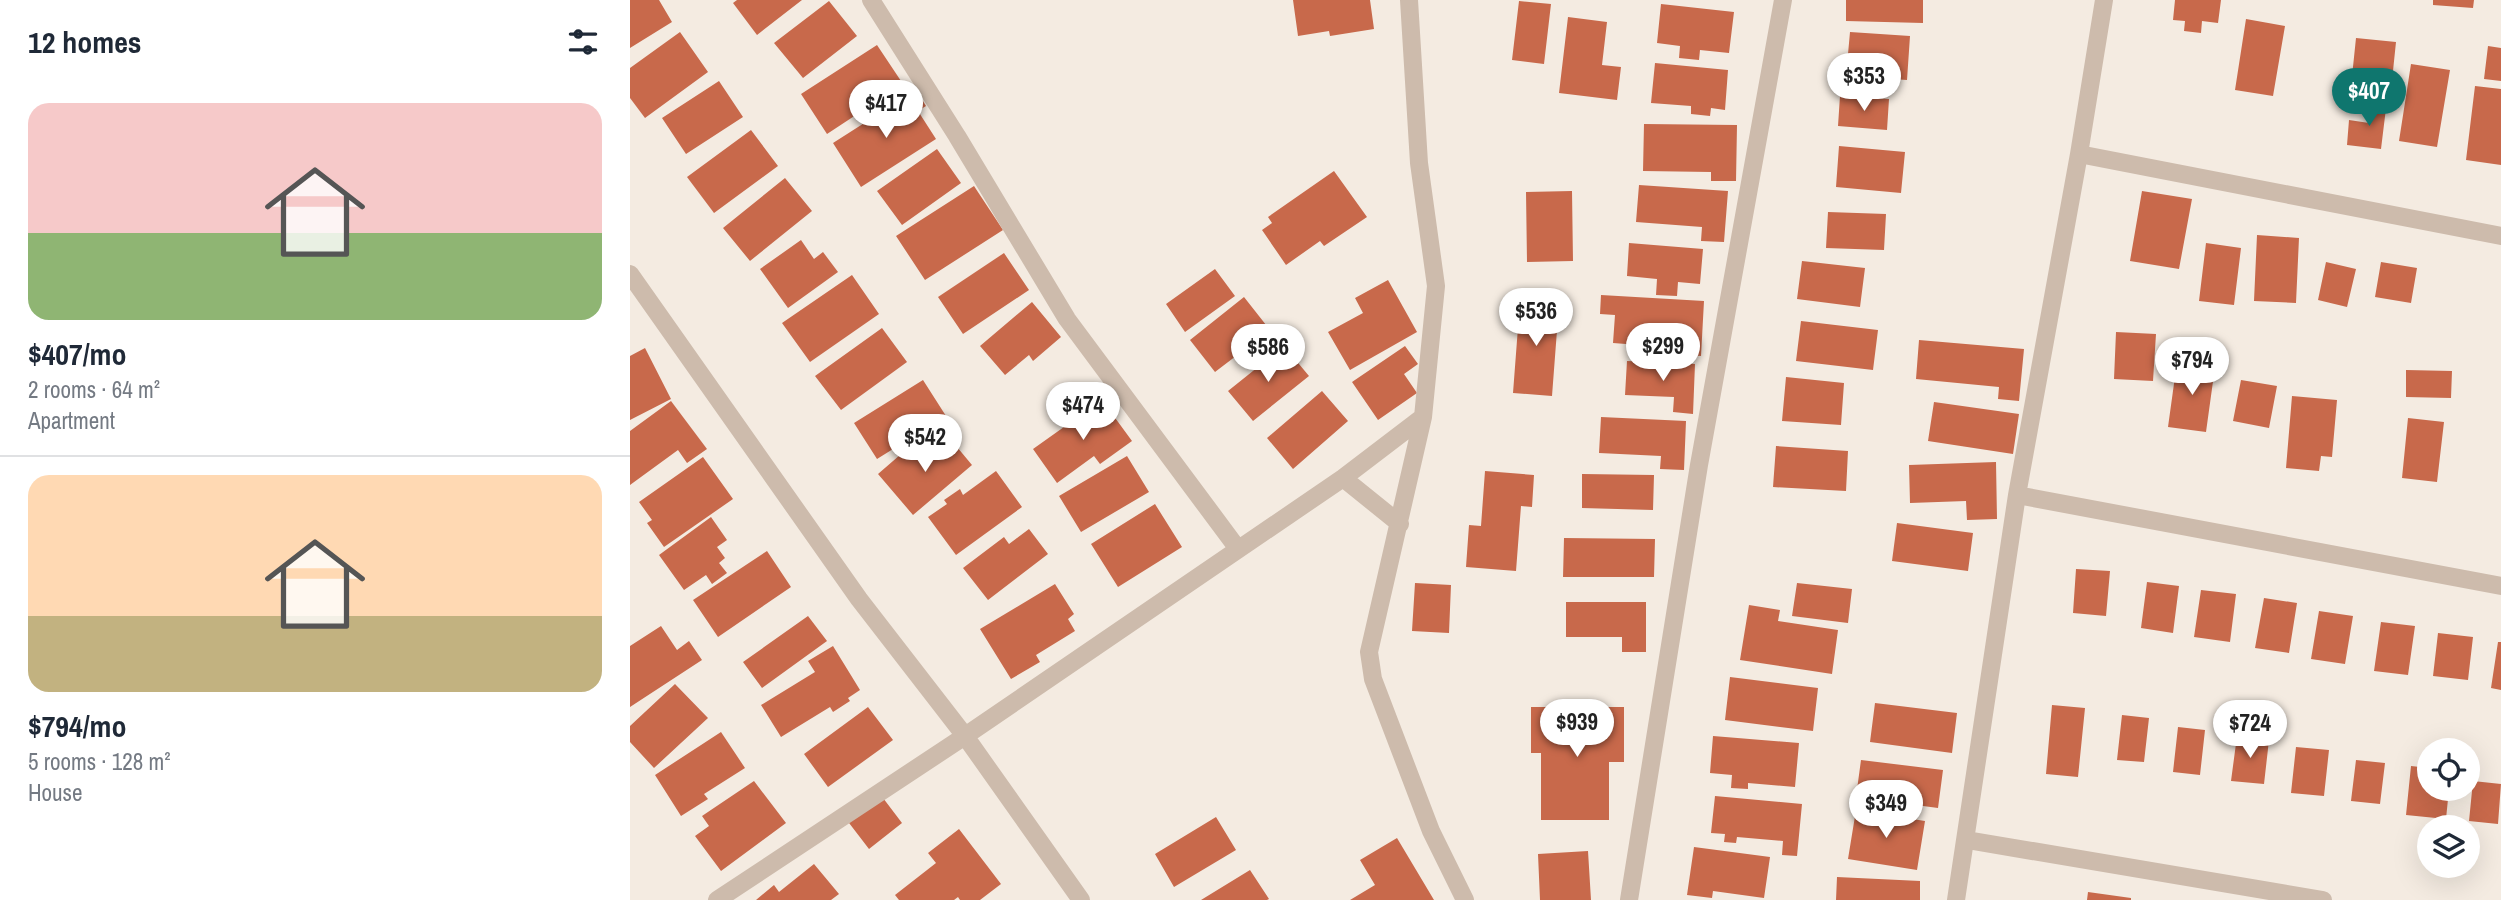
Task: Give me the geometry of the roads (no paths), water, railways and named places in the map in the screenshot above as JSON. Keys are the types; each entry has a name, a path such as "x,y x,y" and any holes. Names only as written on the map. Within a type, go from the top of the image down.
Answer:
{"street":[{"path":"871,0 1067,319 1238,549"},
{"path":"1409,0 1419,163 1436,286 1423,417 1369,652 1373,679 1431,831 1465,900"},
{"path":"1629,900 1699,465 1783,0"},
{"path":"1956,900 2017,495 2104,0"},
{"path":"2079,154 2501,236"},
{"path":"630,274 859,599 965,736 1081,900"},
{"path":"717,900 965,736 1343,478 1423,417"},
{"path":"1343,478 1400,524"},
{"path":"2017,495 2501,586"},
{"path":"1967,840 2323,900"}]}
